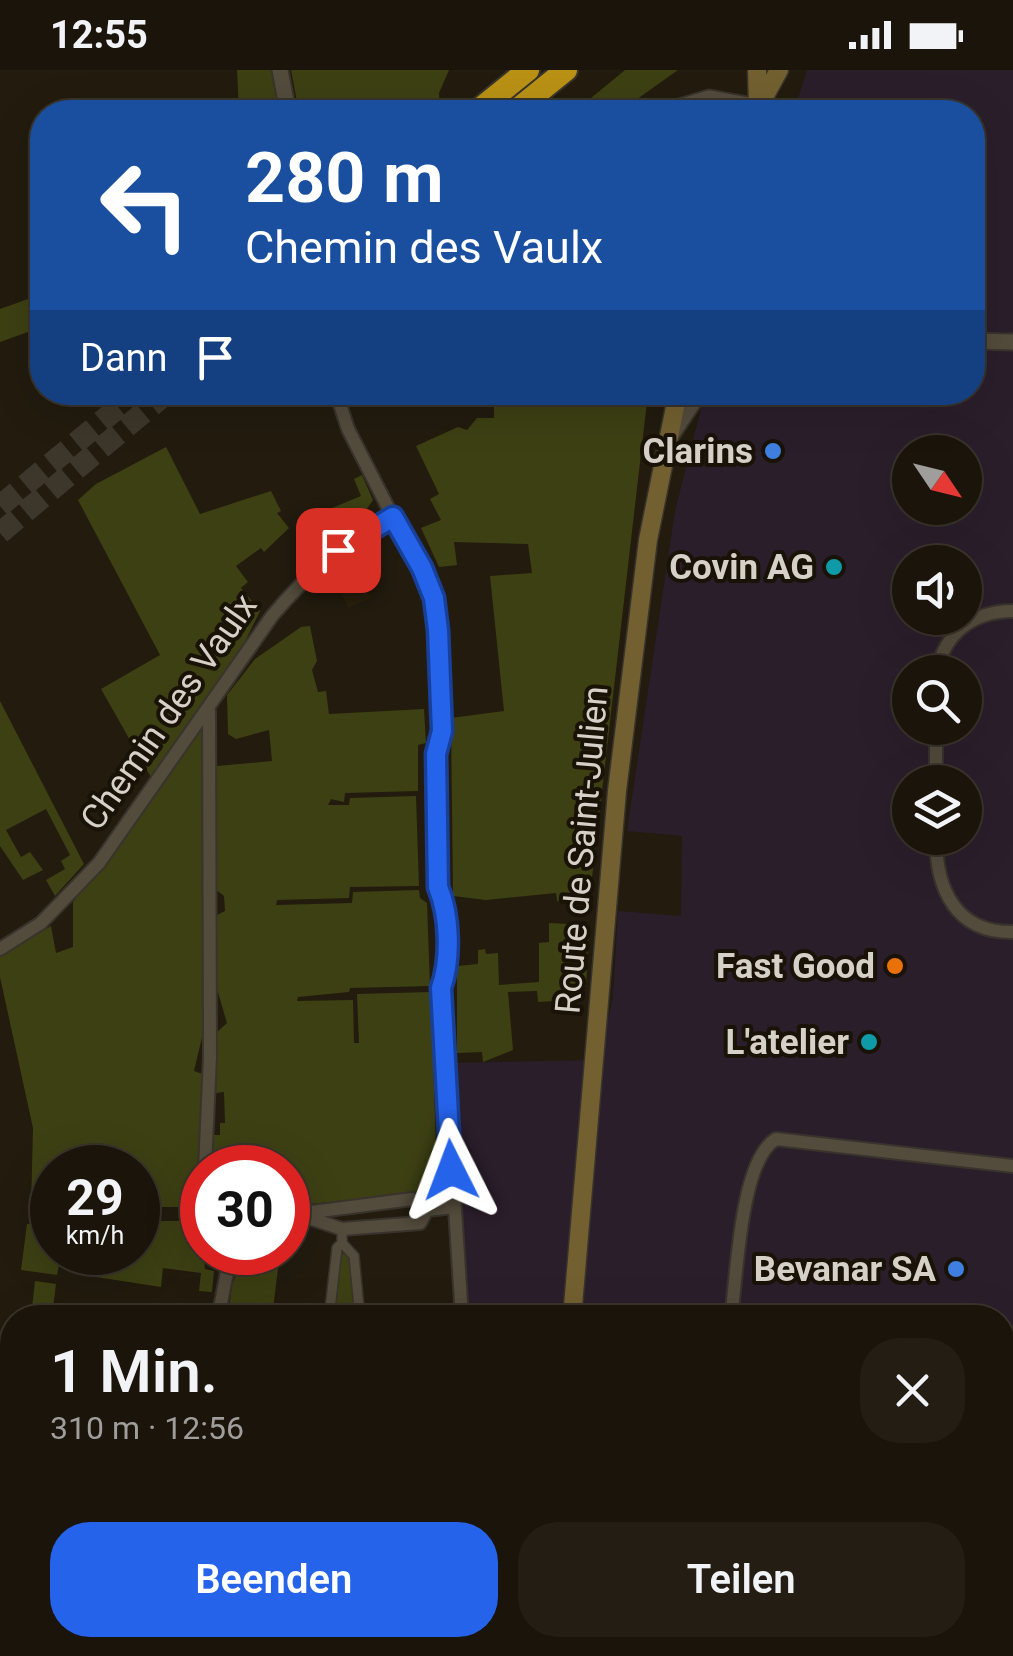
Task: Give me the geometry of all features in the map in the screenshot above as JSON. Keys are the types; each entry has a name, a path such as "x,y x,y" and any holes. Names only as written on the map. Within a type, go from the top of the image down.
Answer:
{"highway":[{"path":"491,100 528,70"},
{"path":"529,100 566,70"}],"main road":[{"path":"757,70 757,100"},
{"path":"762,100 779,70"},
{"name":"Route de Saint-Julien","path":"573,1305 617,791 665,444 675,405"}],"street":[{"path":"280,70 286,100"},
{"path":"985,341 1013,342"},
{"path":"340,405 348,429 434,598 442,731 436,754 438,887 445,903 447,970 441,988 461,1305"},
{"path":"665,444 691,405"},
{"name":"Chemin des Vaulx","path":"0,948 41,924 84,880 272,616 301,582 338,550 393,517"},
{"path":"943,655 948,642 966,624 991,612 1013,612"},
{"path":"206,1145 210,1057 209,709"},
{"path":"936,855 937,872 949,902 981,926 1013,932"},
{"path":"733,1305 752,1173 764,1148 776,1139 1013,1166"},
{"path":"310,1212 412,1198 423,1216"},
{"path":"342,1236 453,1207"},
{"path":"310,1222 342,1236 354,1256 359,1305"},
{"path":"330,1305 342,1236"},
{"path":"221,1305 226,1275"}],"shaded area":[{"path":"807,70 1013,70 1013,1305 469,1305 452,1063 599,1060 613,997 618,911 681,916 682,836 627,831 675,511 702,405 985,405 985,100 798,100"},
{"path":"352,558 371,598 348,608 331,571"}],"green space":[{"path":"237,70 272,70 278,100 238,100"},
{"path":"291,70 449,70 439,100 297,100"},
{"path":"625,70 678,70 636,100 589,100"},
{"path":"30,298 30,331 0,342 0,309"},
{"path":"483,405 647,405 590,895 566,895 565,902 557,901 556,893 486,900 453,896 451,718 504,711 490,576 532,573 528,544 454,542 457,565 439,567 421,528 441,520 430,499 439,494 416,446 458,427 467,430 477,418 494,418 494,406"},
{"path":"166,447 200,514 271,491 281,511 277,513 289,528 264,552 261,548 236,566 248,582 241,588 260,611 231,670 152,779 101,689 160,655 78,500 96,484"},
{"path":"362,475 373,500 354,528 336,537 322,523 335,513 332,508 361,496 354,479"},
{"path":"310,626 317,661 312,670 318,692 326,691 329,714 424,709 426,743 418,745 418,791 345,793 344,802 331,799 328,805 349,805 350,798 416,796 419,886 350,887 349,898 277,900 276,905 352,903 353,892 419,890 420,898 427,903 430,986 350,988 349,992 298,997 297,1001 353,1000 354,1043 359,1043 357,994 431,992 437,1183 422,1186 422,1193 310,1204 310,1145 213,1145 213,1135 220,1135 220,1123 225,1123 224,1092 216,1093 217,1032 227,1023 217,989 215,916 225,911 224,896 215,889 217,766 272,761 269,730 236,739 228,734 227,695 255,659 301,627"},
{"path":"0,701 84,864 55,896 46,880 65,869 61,861 70,855 46,809 6,830 21,857 30,852 43,870 23,880 0,846"},
{"path":"200,729 204,733 204,1029 194,1071 206,1075 201,1145 180,1145 180,1207 160,1207 160,1145 33,1145 33,1128 0,977 0,956 51,926 56,953 73,947 73,902"},
{"path":"549,923 589,925 586,987 572,988 573,1000 538,1002 537,991 508,992 513,1050 483,1062 482,1052 457,1053 457,966 478,964 478,950 485,949 486,954 498,953 499,985 539,982 539,943 549,942"},
{"path":"160,1221 180,1221 180,1270 163,1268 161,1287 96,1277 160,1275"},
{"path":"30,1224 30,1271 21,1270"},
{"path":"340,1254 352,1260 356,1305 334,1305"},
{"path":"201,1275 214,1275 212,1292 199,1291"},
{"path":"236,1275 277,1275 274,1305 230,1305"},
{"path":"35,1281 56,1284 53,1305 32,1305"}],"tunnel":[{"path":"0,506 121,405"},
{"path":"0,533 153,405"}],"place":[{"name":"Clarins","path":"773,451"},
{"name":"Covin AG","path":"834,567"},
{"name":"Fast Good","path":"895,966"},
{"name":"L'atelier","path":"869,1042"},
{"name":"Bevanar SA","path":"956,1269"}],"route":[{"path":"338,550 393,517 434,598 442,731 436,754 438,887 445,903 447,970 441,988 451,1170"}]}
